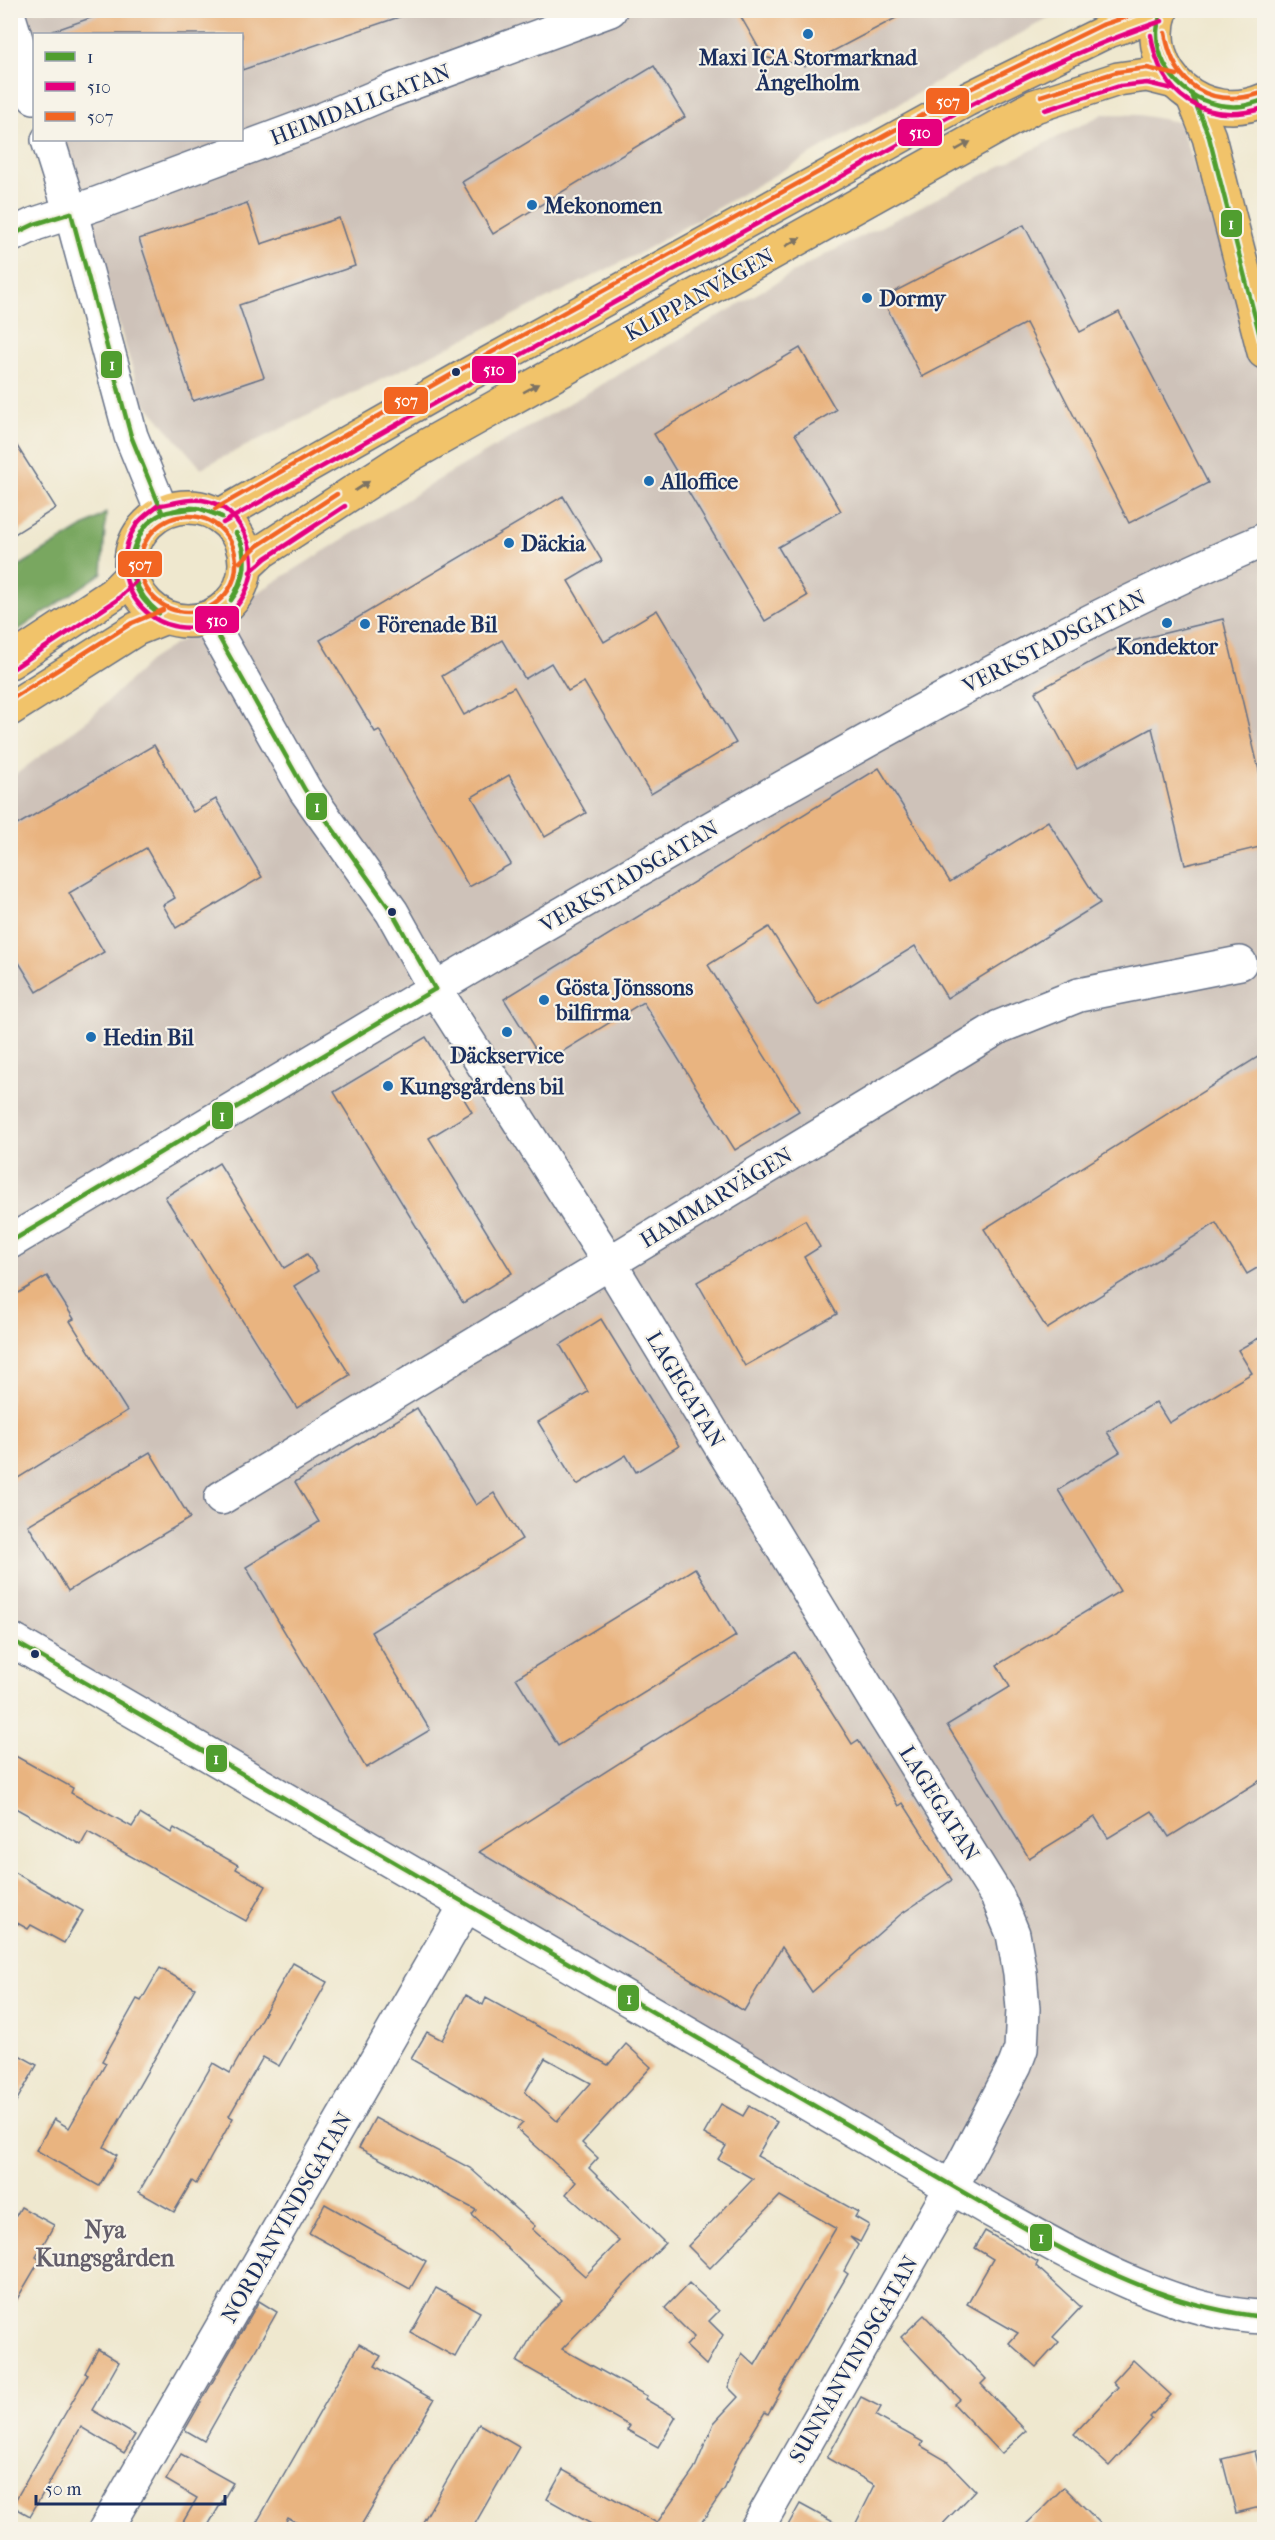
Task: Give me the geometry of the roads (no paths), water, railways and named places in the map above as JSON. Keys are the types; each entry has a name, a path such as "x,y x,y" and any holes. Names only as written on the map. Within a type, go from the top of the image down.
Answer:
{"main road":[{"path":"1161,12 1158,32 1159,50 1165,67 1184,90 1209,137 1264,352"},
{"name":"KLIPPANVÄGEN","path":"219,516 460,379 966,100 1104,32 1161,12"},
{"name":"KLIPPANVÄGEN","path":"208,618 227,606 240,588 245,567 261,552 410,455 1035,106 1118,79 1147,75 1224,108 1248,106 1264,100"},
{"path":"208,618 187,621 165,617 138,593 131,576 132,551 142,528 162,512 181,506 201,508 219,516 231,525 239,537 244,552 245,567"},
{"path":"10,662 113,594 131,576"},
{"path":"10,709 136,629 165,617"}],"street":[{"name":"HEIMDALLGATAN","path":"10,236 34,224 71,213 610,10"},
{"path":"10,20 33,94"},
{"path":"48,141 71,213 131,436 162,512"},
{"name":"VERKSTADSGATAN","path":"10,1242 435,989 732,816 1009,661 1190,572 1264,540"},
{"name":"LAGEGATAN","path":"208,618 304,790 392,912 435,989 609,1262 874,1699 998,1898 1013,1934 1020,1973 1023,2009 1021,2049 1015,2066 951,2188"},
{"name":"HAMMARVÄGEN","path":"221,1498 999,1027 1079,995 1240,963"},
{"path":"10,1639 951,2188 1118,2277 1189,2303 1238,2315 1264,2317"},
{"name":"NORDANVINDSGATAN","path":"105,2529 466,1905"},
{"name":"SUNNANVINDSGATAN","path":"756,2529 951,2188"}],"place":[{"name":"Maxi ICA Stormarknad Ängelholm","path":"808,34"},
{"name":"Mekonomen","path":"532,205"},
{"name":"Dormy","path":"867,298"},
{"name":"Alloffice","path":"649,481"},
{"name":"Däckia","path":"509,543"},
{"name":"Kondektor","path":"1167,623"},
{"name":"Förenade Bil","path":"365,624"},
{"name":"Gösta Jönssons bilfirma","path":"544,1000"},
{"name":"Däckservice","path":"507,1032"},
{"name":"Hedin Bil","path":"91,1037"},
{"name":"Kungsgårdens bil","path":"388,1086"}],"district":[{"name":"Nya Kungsgården","path":"105,2244"}]}
